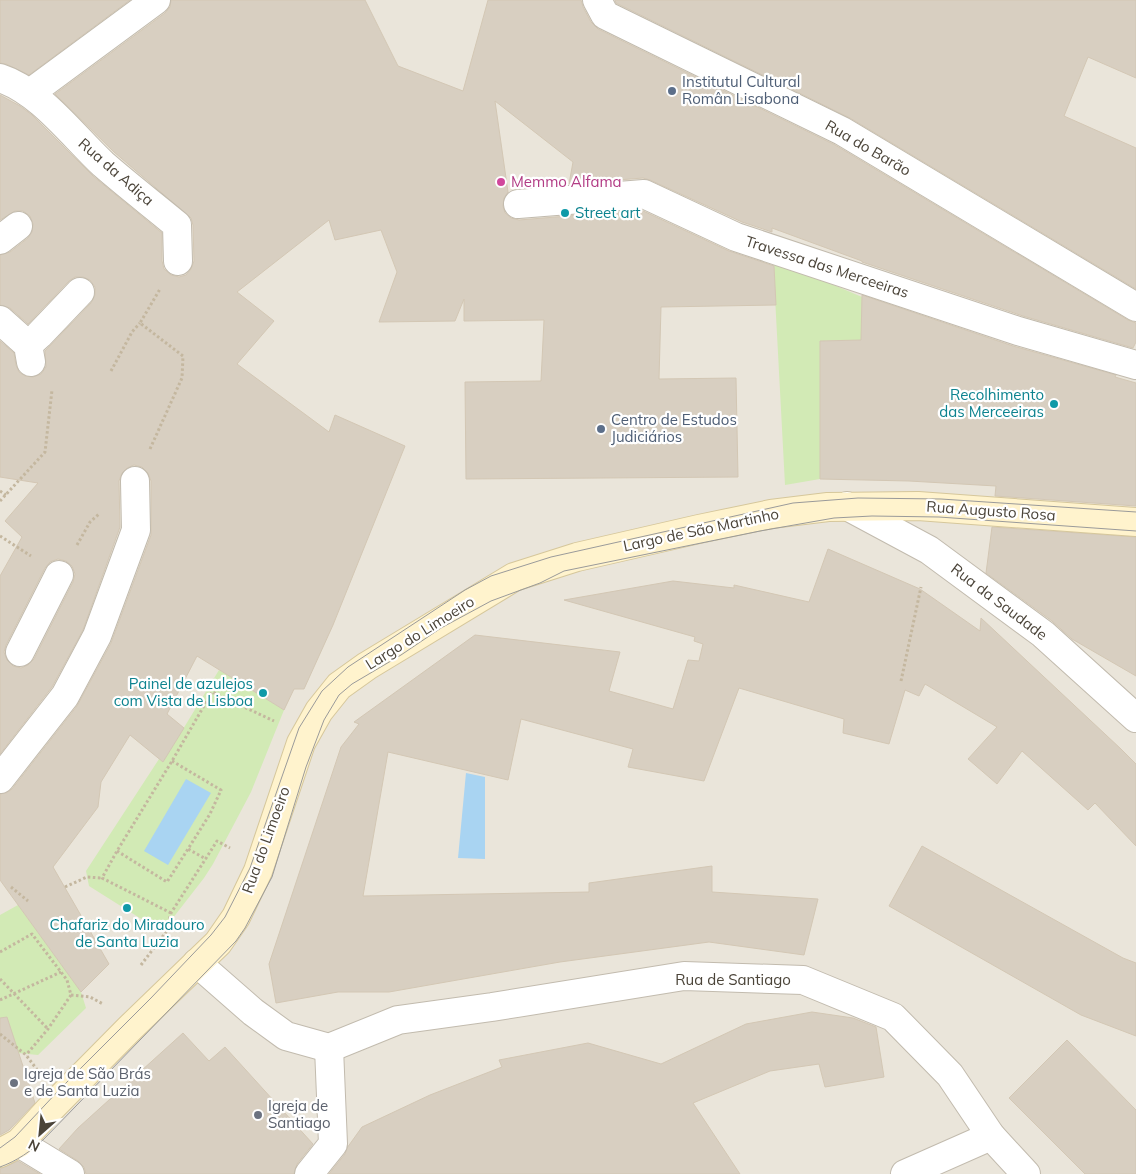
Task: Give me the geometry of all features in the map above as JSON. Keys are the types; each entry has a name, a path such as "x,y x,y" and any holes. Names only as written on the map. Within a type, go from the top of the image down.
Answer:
{"street":[{"path":"30,93 156,0"},
{"name":"Rua do Barão","path":"597,0 605,15 842,131 1136,307"},
{"name":"Rua da Adiça","path":"0,78 14,83 30,93 104,164 177,225 178,260"},
{"name":"Travessa das Merceeiras","path":"518,204 644,194 736,237 1018,331 1136,365"},
{"path":"0,320 30,354 40,335 80,292"},
{"path":"0,780 65,696 97,636 136,530 135,481"},
{"name":"Rua Augusto Rosa","path":"847,506 918,506 1136,522"},
{"name":"Rua da Saudade","path":"847,506 930,550 1043,634 1134,714"},
{"name":"Largo de São Martinho","path":"557,562 771,514 847,506"},
{"name":"Largo do Limoeiro","path":"306,734 319,710 339,686 367,666 514,577 557,562"},
{"path":"20,652 59,575"},
{"name":"Rua do Limoeiro","path":"10,1148 218,943 236,917 266,849 301,742 306,734"},
{"path":"197,964 253,1012 286,1036 330,1048 333,1144 309,1174"},
{"name":"Rua de Santiago","path":"330,1048 398,1020 684,976 803,980 893,1017 950,1076 991,1136 1026,1174"},
{"path":"904,1174 991,1136"},
{"path":"10,1148 70,1174"}],"path":[{"path":"111,371 132,332 178,260"},
{"path":"0,536 59,575 90,522 135,481 182,378 183,356 140,322"},
{"path":"0,501 45,452 53,383 30,354"},
{"path":"0,491 6,496"},
{"path":"901,681 930,550"},
{"path":"102,878 212,692 279,724"},
{"path":"117,851 167,882 210,814 220,790 172,761"},
{"path":"142,964 166,932 171,913 216,841"},
{"path":"188,849 206,859"},
{"path":"65,887 87,877 102,878 171,913"},
{"path":"12,887 28,901"},
{"path":"0,952 32,934 67,980 71,995 48,1029 26,1055 0,1034"},
{"path":"0,1000 61,972"},
{"path":"0,979 48,1029"},
{"path":"71,995 90,997"}],"shaded area":[{"path":"0,0 1136,0 1136,1174 0,1174"}],"green space":[{"path":"773,259 862,297 861,340 820,341 820,479 785,485"},
{"path":"219,670 284,710 251,792 213,864 162,932 89,886 86,871 159,759 163,762"},
{"path":"18,905 81,992 86,1008 38,1055 18,1053 0,1058 0,915"}],"water":[{"path":"466,773 485,777 485,859 458,858"},
{"path":"186,779 211,793 168,865 144,851"}],"building":[{"path":"0,0 130,0 29,75 0,63"},
{"path":"171,0 365,0 398,66 463,91 488,0 581,0 591,22 598,29 835,145 1136,323 1136,342 1133,348 1023,316 862,262 772,228 772,232 742,222 643,178 569,184 573,162 495,101 508,192 504,198 503,206 505,213 511,218 519,220 641,210 729,251 774,266 776,305 661,307 659,379 736,378 738,477 466,479 465,382 541,381 544,320 464,321 464,299 455,321 379,322 397,272 381,230 335,240 329,220 237,292 274,321 237,364 329,432 335,415 405,446 333,625 304,689 294,689 284,710 197,656 167,714 184,728 163,762 130,735 101,782 98,807 53,867 109,964 81,992 0,880 0,794 12,789 77,706 111,643 151,535 151,481 148,473 142,467 134,465 122,473 119,481 120,527 83,630 52,687 0,754 0,576 22,537 5,521 38,483 0,477 0,341 14,353 19,372 25,376 33,377 41,374 46,367 45,351 91,303 95,295 95,287 90,280 83,277 75,277 28,324 10,308 0,305 0,255 10,252 28,238 32,232 33,224 30,216 23,211 15,211 0,220 0,95 32,115 93,176 162,233 162,261 164,269 171,275 179,277 186,275 194,261 193,225 191,218 114,152 55,94 165,13 170,7","holes":["58,559 66,561 72,566 75,574 73,582 34,659 28,665 21,668 13,666 7,660 4,652 6,645 45,568 50,562"]},
{"path":"615,0 1136,0 1136,78 1088,57 1064,116 1136,148 1136,289 850,118 616,3"},
{"path":"862,295 1013,346 1116,375 1115,377 1136,383 1136,506 995,496 996,486 909,481 820,479 820,341 861,340"},
{"path":"992,527 1136,537 1136,676 1072,639 1052,621 986,573"},
{"path":"828,549 920,589 980,631 981,618 1121,749 1136,764 1136,846 1095,803 1088,810 1022,751 997,784 968,759 997,727 925,684 919,696 905,690 889,744 843,733 844,719 739,688 704,781 628,767 633,749 521,719 508,780 388,752 363,896 589,892 589,883 712,866 712,892 818,899 804,955 709,942 560,962 389,992 338,992 276,1003 269,964 341,747 359,724 354,722 475,635 620,652 609,691 673,709 688,660 699,661 703,644 694,641 695,637 564,600 673,581 734,588 734,585 809,602"},
{"path":"922,846 1123,958 1136,963 1136,1036 1081,1015 889,906"},
{"path":"812,1012 853,1018 876,1027 884,1077 825,1087 819,1064 770,1071 693,1103 740,1174 329,1174 345,1154 347,1148 362,1127 430,1095 502,1067 499,1060 588,1043 661,1064 746,1024"},
{"name":"Igreja de São Brás e de Santa Luzia","path":"7,1017 35,1103 9,1130 0,1135 0,1018"},
{"path":"183,1033 209,1061 225,1047 313,1144 297,1164 294,1174 86,1174 84,1167 78,1161 59,1149 78,1128"},
{"path":"1067,1040 1136,1110 1136,1174 1085,1174 1009,1098"},
{"path":"18,1161 40,1174 0,1174 0,1169"}],"tram line":[{"path":"0,1148 15,1137 151,998 211,935 225,917 250,868 299,728 322,691 348,667 465,590 491,576 551,557 793,503 858,498 941,499 1136,512"},
{"path":"0,1167 24,1155 44,1139 236,941 272,877 306,767 324,720 339,695 352,684 401,655 441,628 491,601 540,583 564,571 834,518 872,516 939,517 1136,531"}],"place":[{"name":"Institutul Cultural Român Lisabona","path":"672,91"},
{"name":"Memmo Alfama","path":"501,182"},
{"name":"Street art","path":"565,213"},
{"name":"Recolhimento das Merceeiras","path":"1054,404"},
{"name":"Centro de Estudos Judiciários","path":"601,429"},
{"name":"Painel de azulejos com Vista de Lisboa","path":"263,693"},
{"name":"Chafariz do Miradouro de Santa Luzia","path":"127,908"},
{"name":"Igreja de São Brás e de Santa Luzia","path":"14,1083"},
{"name":"Igreja de Santiago","path":"258,1115"}]}
